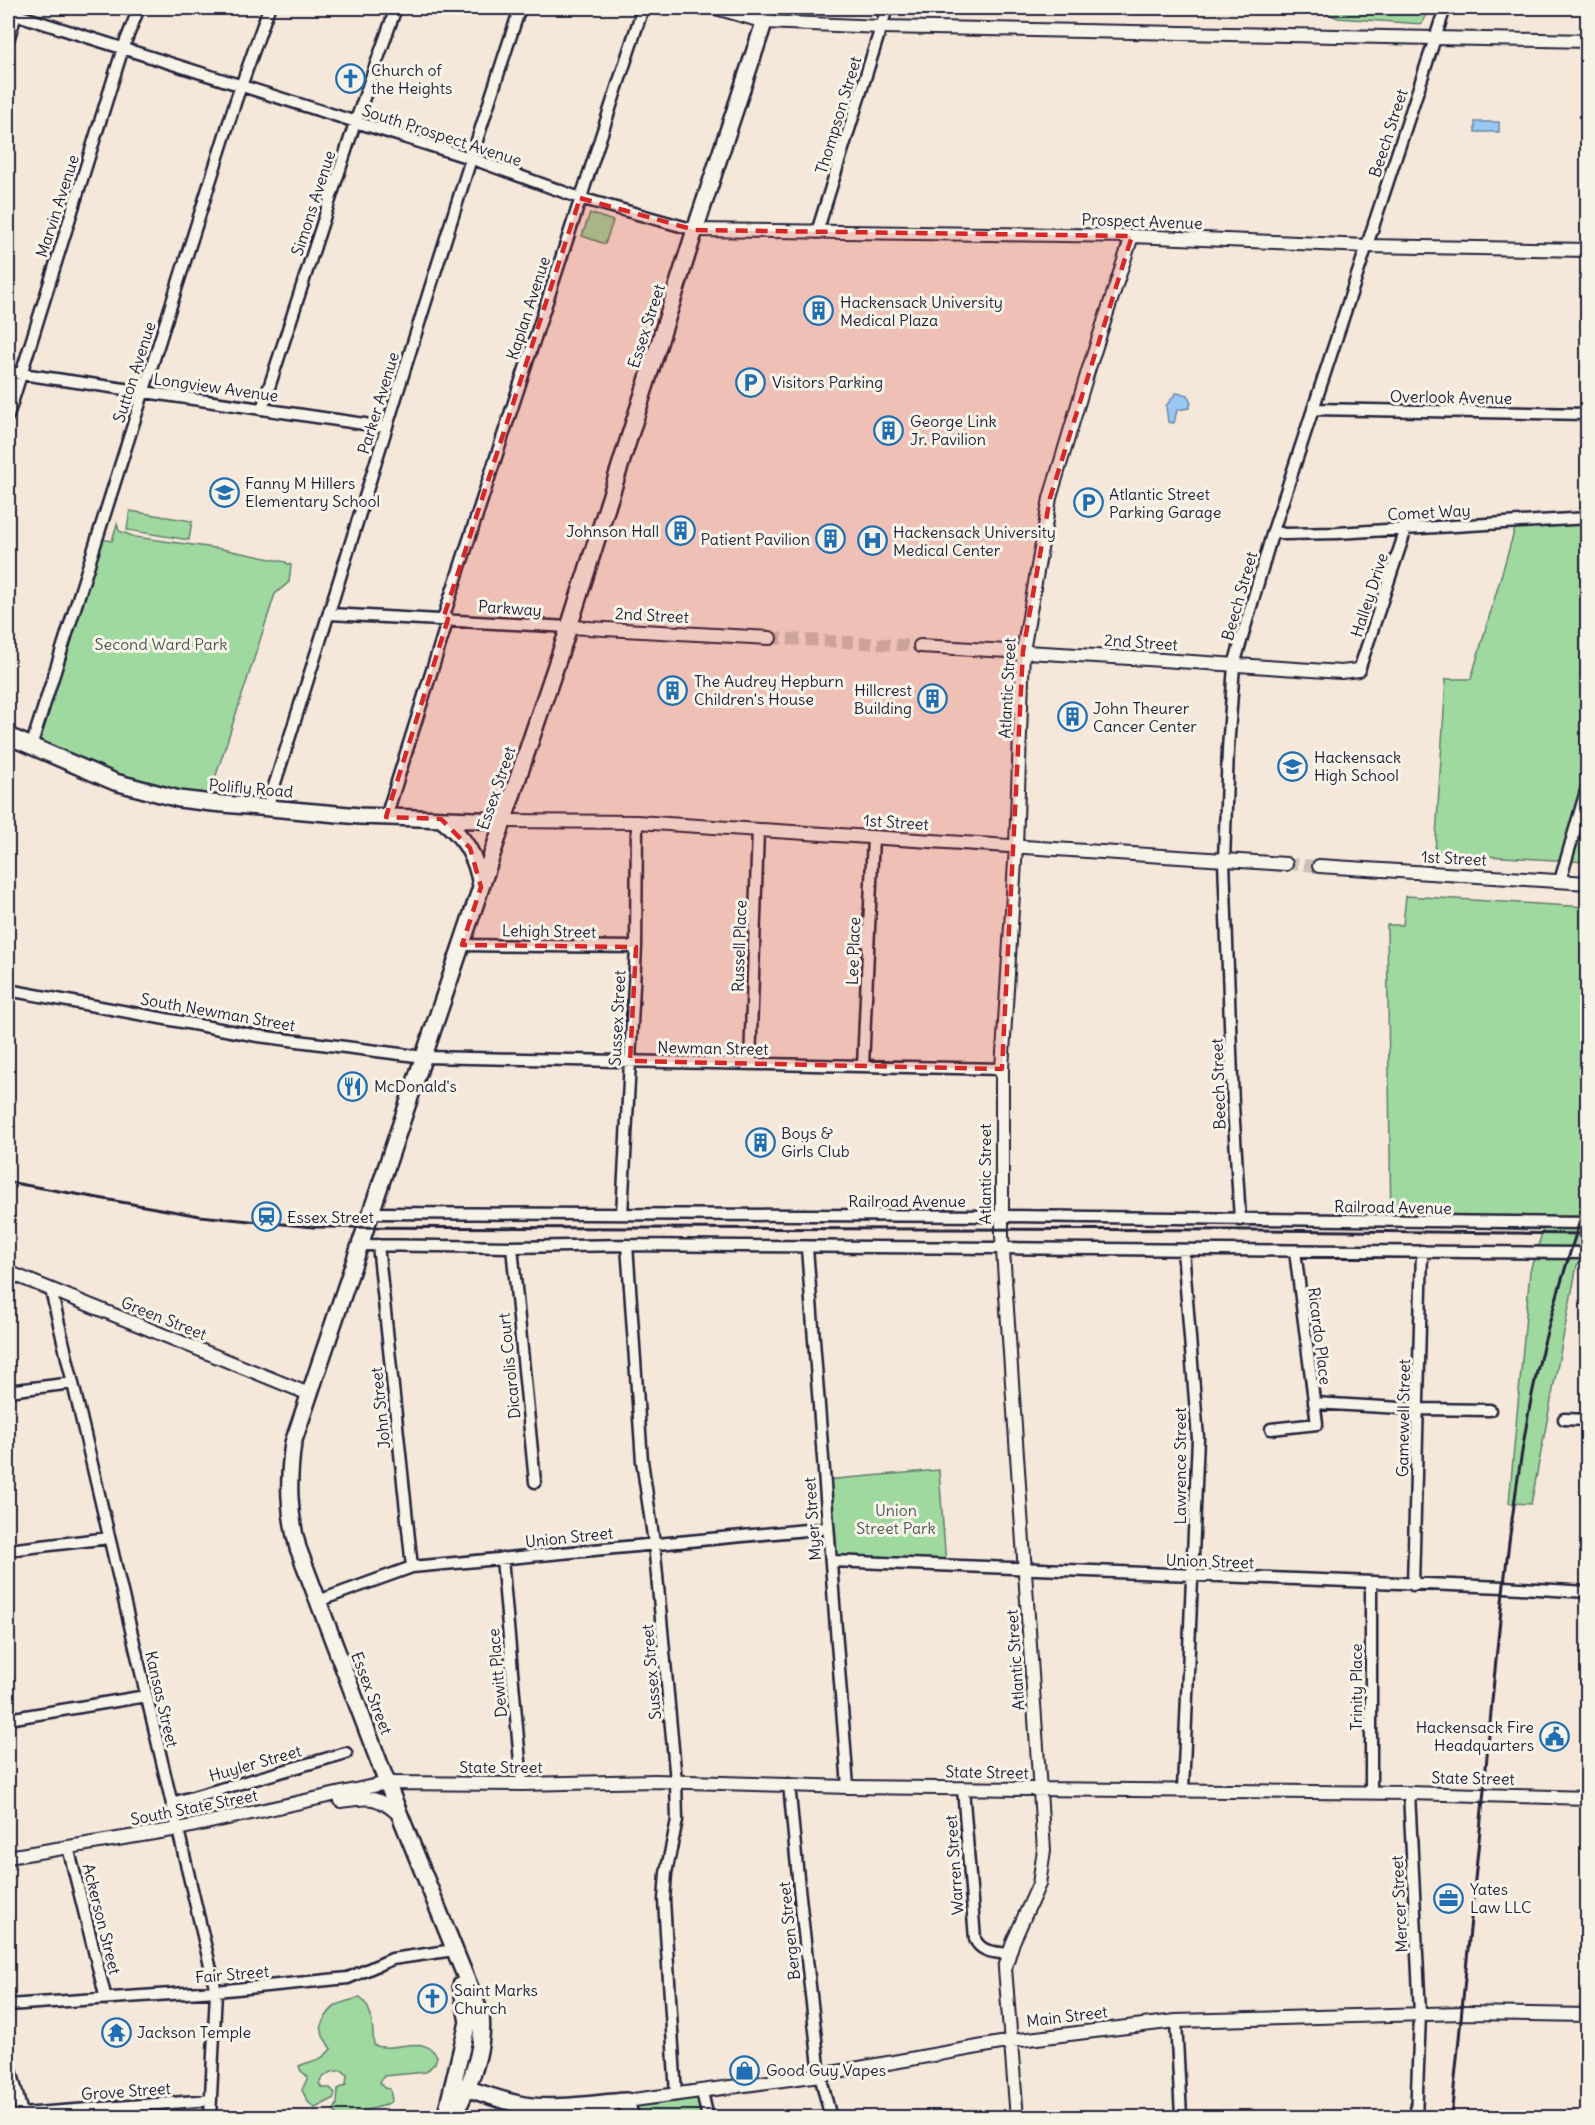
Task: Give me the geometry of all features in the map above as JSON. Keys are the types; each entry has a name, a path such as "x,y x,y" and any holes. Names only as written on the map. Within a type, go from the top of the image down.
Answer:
{"main road":[{"name":"Essex Street","path":"460,2086 472,2072 477,2060 483,2032 481,2015 387,1783 295,1538 288,1485 293,1443 569,627 695,230 767,15"},
{"name":"Polifly Road","path":"8,736 115,782 147,792 212,804 386,817 504,821"},
{"path":"441,819 462,837 470,848 481,887"},
{"name":"Essex Street","path":"453,2118 460,2086 468,2022 454,1950"},
{"path":"445,2118 460,2086"},
{"name":"Main Street","path":"460,2086 506,2102 527,2106 626,2101"},
{"path":"626,2101 631,2118"},
{"path":"581,2104 616,2118"},
{"name":"Main Street","path":"511,2118 540,2115 556,2106"}],"street":[{"name":"Marvin Avenue","path":"8,416 123,48 139,8"},
{"name":"Sutton Avenue","path":"31,747 241,86 269,8"},
{"name":"Simons Avenue","path":"262,409 355,123 396,8"},
{"name":"Parker Avenue","path":"267,808 330,614 470,158 520,8"},
{"name":"Kaplan Avenue","path":"386,817 446,619 643,8"},
{"path":"716,8 881,27 1587,41"},
{"name":"Thompson Street","path":"817,232 887,8"},
{"name":"Beech Street","path":"1240,1220 1233,1105 1224,861 1234,665 1273,531 1445,8"},
{"name":"South Prospect Avenue","path":"14,11 355,123 470,158 580,198 695,230"},
{"path":"8,40 14,11"},
{"name":"Prospect Avenue","path":"695,230 1132,236 1366,246 1587,249"},
{"name":"Atlantic Street","path":"1017,2118 1005,1968 1033,1901 1043,1868 1044,1850 1002,1249 1002,1069 1017,846 1023,651 1050,498 1132,236"},
{"name":"Longview Avenue","path":"8,372 386,427"},
{"name":"Overlook Avenue","path":"1313,409 1587,414"},
{"name":"Comet Way","path":"1273,531 1285,534 1406,529 1587,518"},
{"name":"Halley Drive","path":"1359,670 1406,529"},
{"name":"Parkway","path":"330,614 569,627"},
{"name":"2nd Street","path":"569,627 770,638"},
{"name":"2nd Street","path":"920,646 1341,672 1359,670"},
{"path":"1560,881 1587,784"},
{"name":"1st Street","path":"504,821 637,822 1286,864"},
{"name":"Sussex Street","path":"622,1215 636,947 637,822"},
{"name":"Russell Place","path":"750,1063 758,830"},
{"name":"Lee Place","path":"864,1066 873,837"},
{"name":"1st Street","path":"1319,866 1587,883"},
{"name":"Lehigh Street","path":"462,945 636,947"},
{"name":"South Newman Street","path":"8,990 258,1036 424,1057"},
{"name":"Newman Street","path":"424,1057 1002,1069"},
{"name":"Railroad Avenue","path":"371,1213 1002,1216 1587,1223"},
{"path":"360,1245 1587,1252"},
{"name":"John Street","path":"378,1245 412,1567"},
{"name":"Sussex Street","path":"627,1245 642,1461 654,1543 676,1781 677,1820 666,1873 664,1900 676,2095"},
{"name":"Dicarolis Court","path":"512,1247 535,1482"},
{"name":"Myer Street","path":"807,1248 848,1787"},
{"name":"Lawrence Street","path":"1183,1250 1198,1438 1183,1790"},
{"name":"Ricardo Place","path":"1271,1429 1317,1424 1295,1251"},
{"name":"Gamewell Street","path":"1413,1584 1422,1251"},
{"name":"Green Street","path":"8,1272 309,1394"},
{"name":"Kansas Street","path":"51,1290 216,1991 210,2118"},
{"path":"8,1391 73,1383"},
{"path":"1314,1403 1418,1410 1490,1410"},
{"path":"1564,1419 1587,1420"},
{"name":"Union Street","path":"318,1601 412,1567 828,1528"},
{"path":"8,1550 109,1538"},
{"name":"Dewitt Place","path":"502,1558 522,1784"},
{"name":"Union Street","path":"831,1561 1587,1592"},
{"name":"Trinity Place","path":"1371,1583 1371,1792"},
{"path":"8,1719 147,1696"},
{"name":"Huyler Street","path":"172,1803 346,1753"},
{"name":"State Street","path":"387,1783 522,1784 676,1781 848,1787 1371,1792 1587,1798"},
{"name":"South State Street","path":"8,1857 178,1828 387,1783"},
{"name":"Bergen Street","path":"789,1784 820,2075 831,2118"},
{"name":"Warren Street","path":"963,1788 975,1939 978,1946 984,1950 1009,1954"},
{"name":"Mercer Street","path":"1409,1793 1420,2014 1416,2118"},
{"path":"322,1797 343,1801 353,1798 377,1799 387,1804 400,1816"},
{"name":"Ackerson Street","path":"68,1847 106,1998"},
{"name":"Fair Street","path":"8,2005 216,1991 348,1978 392,1959 454,1950"},
{"name":"Main Street","path":"626,2101 820,2075 1012,2041 1176,2021 1420,2014 1587,2015"},
{"path":"1176,2021 1181,2116"},
{"path":"8,2057 22,2116"},
{"path":"702,2092 708,2118"},
{"name":"Grove Street","path":"8,2115 22,2116 211,2100"}],"highlighted area":[{"path":"580,198 695,230 1132,236 1050,498 1023,651 1002,1069 630,1061 636,947 462,945 481,887 470,848 441,819 386,817 448,619 443,619"}],"green space":[{"path":"1327,8 1433,8 1425,16 1422,24 1338,18 1326,13"},
{"path":"590,213 613,221 605,244 582,236"},
{"path":"130,511 192,521 189,540 127,530"},
{"path":"1587,521 1587,862 1435,853 1446,679 1471,679 1516,525"},
{"name":"Second Ward Park","path":"117,524 119,531 135,537 222,549 291,565 289,582 275,594 207,803 179,799 31,747 97,538 112,541"},
{"path":"1406,896 1587,907 1587,1256 1577,1265 1531,1504 1509,1503 1530,1271 1543,1230 1391,1225 1387,925 1403,925"},
{"name":"Union Street Park","path":"939,1470 946,1566 831,1561 825,1480"},
{"path":"360,1998 365,2002 370,2013 374,2045 391,2047 424,2045 437,2056 435,2063 426,2072 384,2076 380,2082 384,2088 390,2089 392,2101 388,2104 363,2111 358,2117 333,2117 336,2114 334,2110 337,2104 338,2089 346,2085 347,2075 343,2071 336,2071 323,2078 319,2084 322,2088 330,2088 335,2093 333,2099 315,2108 308,2102 302,2090 308,2077 299,2066 320,2059 331,2049 323,2036 321,2025 328,2013 341,2003"},
{"path":"702,2092 708,2117 631,2117 626,2101"}],"water":[{"path":"1475,122 1499,122 1499,132 1475,132"},
{"path":"1176,393 1188,395 1191,403 1189,408 1177,410 1174,423 1168,422 1166,406"}],"tunnel":[{"path":"770,638 920,646"},
{"path":"1286,864 1319,866"}],"railway":[{"path":"8,1182 200,1216 313,1227 1258,1230 1588,1234"},
{"path":"1451,2118 1492,1696 1513,1509 1533,1388 1588,1194"}],"place":[{"name":"Church of the Heights","path":"350,79"},
{"name":"Hackensack University Medical Plaza","path":"819,311"},
{"name":"Visitors Parking","path":"751,382"},
{"name":"George Link Jr. Pavilion","path":"889,430"},
{"name":"Fanny M Hillers Elementary School","path":"224,492"},
{"name":"Atlantic Street Parking Garage","path":"1088,503"},
{"name":"Johnson Hall","path":"680,531"},
{"name":"Patient Pavilion","path":"831,539"},
{"name":"Hackensack University Medical Center","path":"872,541"},
{"name":"The Audrey Hepburn Children's House","path":"673,690"},
{"name":"Hillcrest Building","path":"933,699"},
{"name":"John Theurer Cancer Center","path":"1072,717"},
{"name":"Hackensack High School","path":"1293,766"},
{"name":"McDonald's","path":"353,1086"},
{"name":"Boys & Girls Club","path":"760,1142"},
{"name":"Essex Street","path":"266,1217"},
{"name":"Hackensack Fire Headquarters","path":"1555,1736"},
{"name":"Yates Law LLC","path":"1449,1898"},
{"name":"Saint Marks Church","path":"433,1999"},
{"name":"Jackson Temple","path":"116,2032"},
{"name":"Good Guy Vapes","path":"745,2070"}]}
